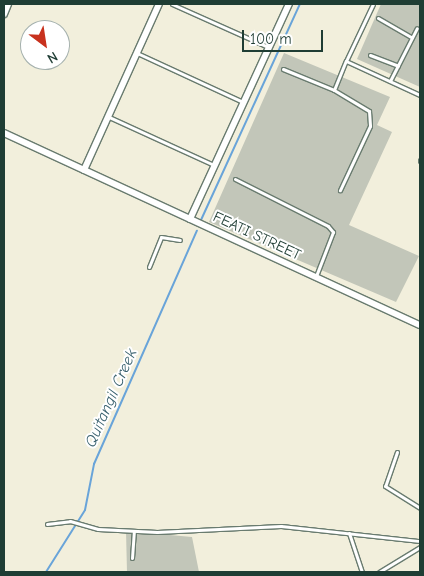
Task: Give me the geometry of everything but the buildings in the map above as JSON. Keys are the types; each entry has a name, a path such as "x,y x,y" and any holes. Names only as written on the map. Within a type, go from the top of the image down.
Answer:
{"street":[{"path":"4,14 8,4"},
{"path":"84,170 159,4"},
{"path":"190,219 289,4"},
{"name":"FEATI STREET","path":"4,133 420,324"}],"lane":[{"path":"172,4 269,47"},
{"path":"334,90 373,4"},
{"path":"378,18 412,38"},
{"path":"390,82 417,28"},
{"path":"137,53 243,102"},
{"path":"370,54 398,66"},
{"path":"346,61 420,95"},
{"path":"283,69 334,90 363,105 371,119 340,190"},
{"path":"109,117 214,165"},
{"path":"235,179 328,226 333,232 316,277"},
{"path":"149,266 161,237 180,240"},
{"path":"397,452 385,486 420,508"},
{"path":"47,524 75,522 134,531 280,526 420,541"},
{"path":"132,558 134,531"},
{"path":"348,533 362,572"},
{"path":"379,572 420,547"}],"shaded area":[{"path":"381,4 420,4 420,87 357,59"},
{"path":"284,53 390,97 377,125 392,132 349,225 419,256 396,302 209,222"},
{"path":"126,531 192,537 199,572 127,572"}],"waterway":[{"name":"Quitangil Creek","path":"201,220 300,4"},
{"name":"Quitangil Creek","path":"46,572 85,510 94,464 197,231"}]}
